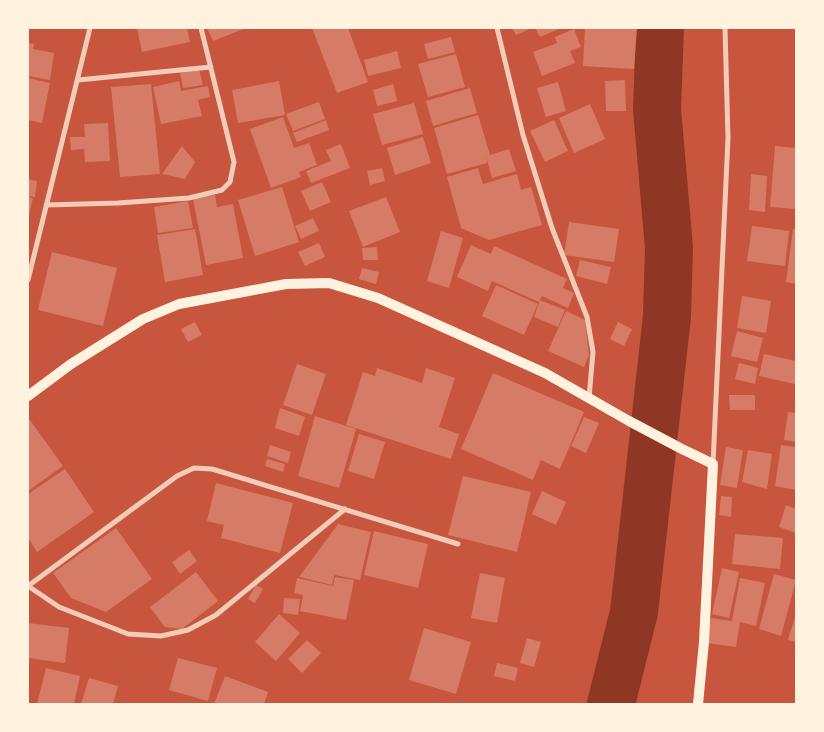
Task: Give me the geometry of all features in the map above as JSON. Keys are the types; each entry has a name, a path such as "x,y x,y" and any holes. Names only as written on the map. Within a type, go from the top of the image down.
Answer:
{"main road":[{"path":"28,396 71,364 143,319 179,304 286,284 329,283 378,298 545,373 628,421 713,464 704,642 698,704"}],"street":[{"path":"28,280 90,28"},
{"path":"46,205 118,203 189,198 222,190 230,182 234,162 201,28"},
{"path":"497,28 523,135 552,228 587,318 593,352 589,398"},
{"path":"713,464 728,138 725,28"},
{"path":"78,80 210,67"},
{"path":"344,509 216,615 188,630 161,636 128,634 59,607 28,586 177,476 194,468 212,469 344,509 458,544"}],"building":[{"path":"137,28 187,28 190,42 142,52"},
{"path":"207,28 246,28 213,41"},
{"path":"312,28 348,28 368,82 337,93"},
{"path":"512,28 532,28 516,35"},
{"path":"535,28 561,28 540,37"},
{"path":"585,28 637,28 634,69 583,66"},
{"path":"574,29 581,47 570,51 575,63 542,76 533,52 557,43 555,37"},
{"path":"451,37 455,52 428,59 424,44"},
{"path":"28,43 34,44 33,49 54,53 50,80 28,76"},
{"path":"397,51 401,68 368,76 364,60"},
{"path":"456,54 465,87 428,97 418,64"},
{"path":"199,69 203,85 183,88 180,73"},
{"path":"28,78 50,83 42,123 28,120"},
{"path":"625,80 626,111 606,111 605,81"},
{"path":"179,81 181,91 208,86 210,97 198,100 202,116 161,124 153,87"},
{"path":"279,81 285,115 238,123 232,90"},
{"path":"558,82 566,111 546,117 537,88"},
{"path":"151,84 160,174 120,177 111,87"},
{"path":"393,84 397,101 377,106 373,90"},
{"path":"470,88 477,113 433,126 426,101"},
{"path":"319,102 325,119 293,131 286,114"},
{"path":"414,103 423,134 382,145 373,114"},
{"path":"590,104 605,139 574,153 559,118"},
{"path":"478,115 490,155 509,149 516,171 492,178 486,156 487,163 447,174 434,128"},
{"path":"283,117 294,148 309,143 317,165 299,172 301,177 271,188 250,129"},
{"path":"326,120 329,130 297,142 293,133"},
{"path":"554,120 568,151 545,162 530,131"},
{"path":"108,123 110,161 85,162 84,149 71,150 70,137 85,137 84,124"},
{"path":"423,137 431,163 395,175 387,148"},
{"path":"341,144 350,168 311,183 306,171 331,161 326,150"},
{"path":"182,146 195,162 185,179 162,174"},
{"path":"775,146 796,148 796,209 770,207"},
{"path":"382,168 385,181 370,185 367,171"},
{"path":"478,168 483,184 517,174 521,190 531,187 542,225 489,240 461,228 447,177"},
{"path":"751,174 767,176 765,212 749,210"},
{"path":"28,179 37,181 35,197 28,196"},
{"path":"322,182 331,202 310,211 301,191"},
{"path":"282,187 299,242 255,256 238,200"},
{"path":"215,195 217,207 233,204 243,258 206,265 193,199"},
{"path":"28,197 33,198 28,219"},
{"path":"386,197 400,232 363,247 349,211"},
{"path":"188,201 193,228 158,233 154,207"},
{"path":"313,218 319,231 301,239 295,226"},
{"path":"569,222 619,229 614,262 564,255"},
{"path":"752,226 789,231 785,266 747,261"},
{"path":"195,229 203,275 165,282 157,235"},
{"path":"793,229 796,229 796,284 786,282"},
{"path":"441,231 463,238 449,288 427,281"},
{"path":"319,243 325,257 305,266 298,252"},
{"path":"471,245 491,254 494,246 567,279 563,288 574,293 568,308 542,296 539,302 492,281 488,291 457,277"},
{"path":"377,247 378,260 363,260 362,248"},
{"path":"52,252 117,268 103,326 38,310"},
{"path":"580,260 611,267 607,284 576,276"},
{"path":"362,268 379,272 376,284 359,279"},
{"path":"496,285 538,304 524,335 482,316"},
{"path":"742,296 771,301 766,333 737,328"},
{"path":"540,300 565,310 558,327 534,317"},
{"path":"566,311 585,320 589,355 584,367 548,351"},
{"path":"195,322 202,335 188,342 181,329"},
{"path":"618,322 632,329 624,346 610,339"},
{"path":"737,331 763,338 757,362 731,356"},
{"path":"764,354 796,361 795,384 759,376"},
{"path":"739,363 758,368 755,384 735,379"},
{"path":"297,364 326,374 312,415 283,405"},
{"path":"377,368 422,383 426,368 455,378 439,427 459,434 451,459 346,425 363,372 375,376"},
{"path":"493,373 584,412 560,469 541,460 533,480 461,449"},
{"path":"729,395 755,395 755,410 730,410"},
{"path":"280,408 305,417 299,436 275,428"},
{"path":"788,412 796,413 796,442 784,440"},
{"path":"315,416 356,429 339,488 298,476"},
{"path":"584,417 599,423 586,453 571,446"},
{"path":"30,420 63,466 28,491 28,421"},
{"path":"359,434 385,442 374,479 348,471"},
{"path":"270,445 291,452 288,463 267,456"},
{"path":"781,445 796,447 796,490 775,486"},
{"path":"726,447 743,450 737,488 720,485"},
{"path":"748,450 772,454 767,489 742,482"},
{"path":"267,459 285,464 283,472 265,466"},
{"path":"65,469 94,512 37,552 28,538 28,494"},
{"path":"463,476 531,492 517,552 448,535"},
{"path":"216,483 293,503 280,553 221,538 224,525 207,521"},
{"path":"542,491 566,502 556,525 532,514"},
{"path":"721,496 732,497 731,517 719,515"},
{"path":"786,505 796,509 796,533 779,527"},
{"path":"338,524 371,532 360,580 335,575 335,572 332,585 299,577"},
{"path":"116,528 152,579 106,612 71,598 53,573"},
{"path":"374,531 428,544 418,588 364,575"},
{"path":"735,534 783,538 780,569 732,564"},
{"path":"189,550 197,561 180,574 172,562"},
{"path":"722,568 739,572 729,618 712,614"},
{"path":"196,572 218,601 182,629 165,627 150,607"},
{"path":"480,573 505,578 497,623 471,618"},
{"path":"774,574 796,580 781,636 759,629"},
{"path":"335,577 354,580 346,620 300,611 303,595 294,593 297,578 333,586"},
{"path":"740,578 765,583 756,626 740,622 736,647 707,643 711,618 732,621"},
{"path":"256,585 263,589 255,603 248,599"},
{"path":"284,598 300,599 298,615 283,613"},
{"path":"796,613 796,642 788,640"},
{"path":"279,614 300,633 276,661 255,642"},
{"path":"28,623 69,628 65,663 28,658"},
{"path":"424,628 471,642 456,694 409,680"},
{"path":"527,638 541,642 534,667 520,663"},
{"path":"307,640 321,653 302,673 288,659"},
{"path":"178,658 217,668 208,701 169,690"},
{"path":"497,663 518,668 515,681 494,676"},
{"path":"46,668 80,676 74,704 37,704"},
{"path":"225,676 268,692 264,704 214,704"},
{"path":"89,678 118,686 113,704 81,704"}],"waterway":[{"path":"611,704 634,612 667,316 669,248 657,109 660,28"}]}
